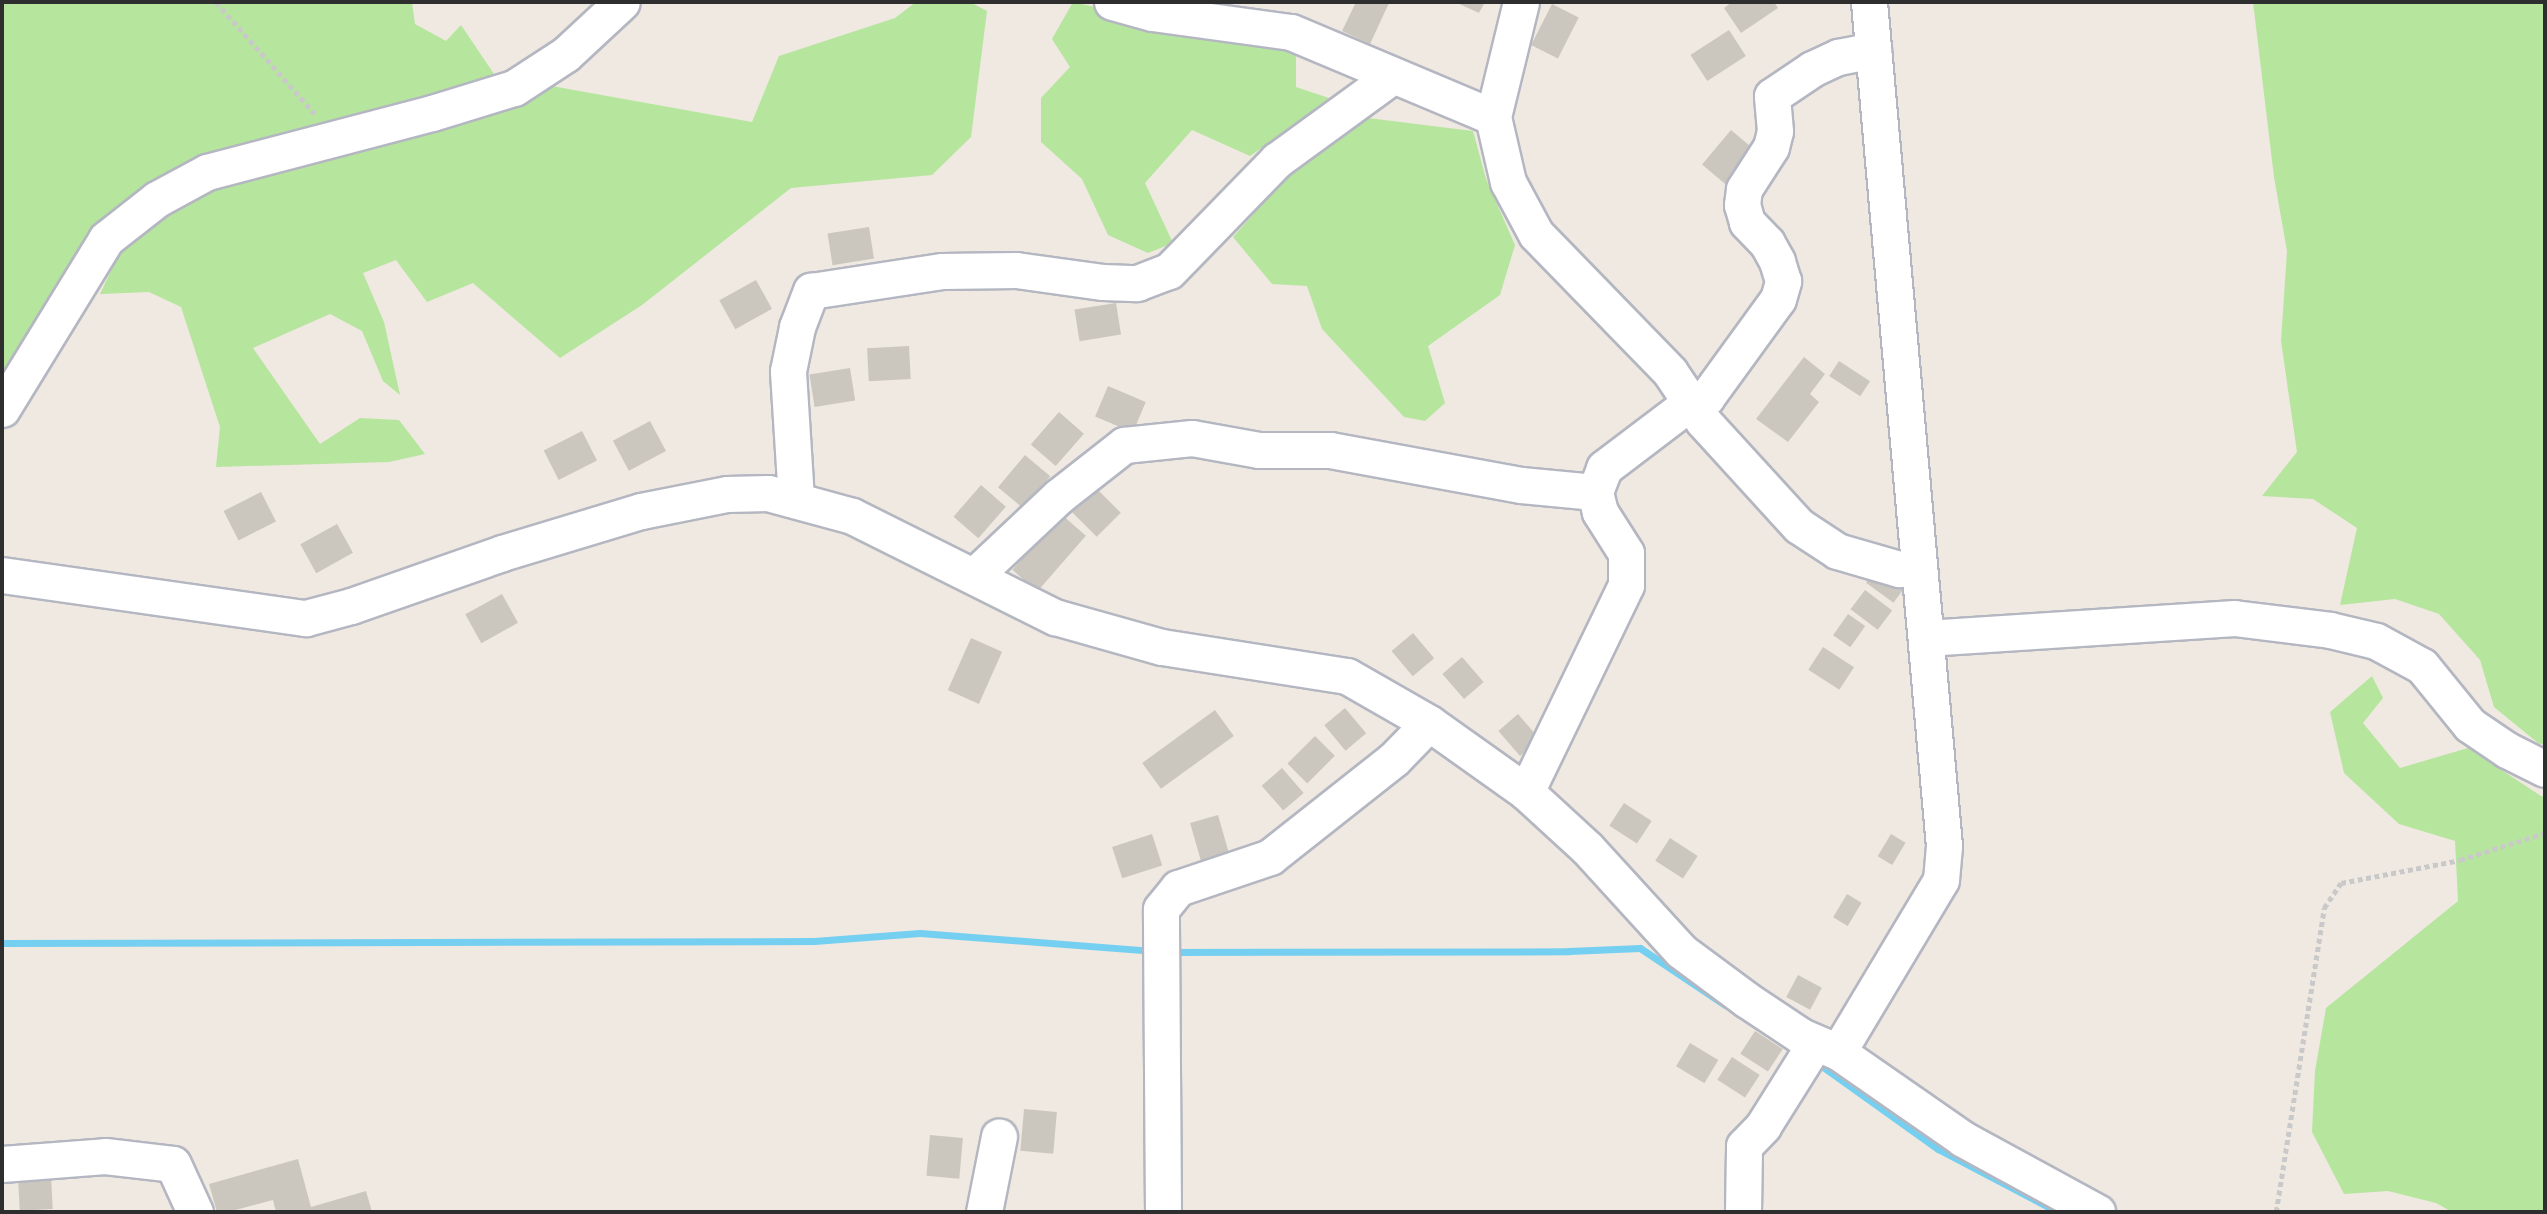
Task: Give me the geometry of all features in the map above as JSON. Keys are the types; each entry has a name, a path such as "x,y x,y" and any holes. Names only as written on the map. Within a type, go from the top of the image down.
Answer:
{"street":[{"path":"2,409 106,239 158,199 207,172 333,136 432,113 514,88 566,54 622,2"},
{"path":"1112,2 1152,13 1291,32 1493,117"},
{"path":"1521,2 1493,117 1508,182 1536,234 1670,372 1703,421 1799,526 1838,551 1899,569 1918,568"},
{"path":"1743,1212 1744,1146 1826,1048 1941,880 1944,846 1869,2"},
{"path":"1526,792 1626,585 1626,552 1600,512 1595,492 1604,468 1691,402 1706,398 1778,299 1783,281 1777,261 1767,243 1747,222 1742,205 1744,189 1771,147 1775,131 1772,96 1812,69 1838,57 1874,50"},
{"path":"796,499 788,371 797,327 811,290 967,271 1016,270 1103,282 1137,283 1169,271 1277,160 1392,76"},
{"path":"974,576 1049,504 1124,445 1192,438 1259,450 1330,450 1521,485 1595,492"},
{"path":"2,575 306,618 351,606 502,553 641,511 727,494 768,494 796,499 852,516 1055,617 1162,647 1347,676 1429,723 1526,792 1587,848 1681,951 1747,1000 1826,1048 1963,1139 2097,1212"},
{"path":"1926,638 2234,618 2330,630 2376,641 2422,666 2470,725 2507,750 2545,769"},
{"path":"1163,1212 1161,909 1178,888 1270,857 1394,759 1429,723"},
{"path":"984,1212 999,1136"},
{"path":"2,1164 105,1156 173,1164 195,1212"}],"path":[{"path":"216,2 333,136"},
{"path":"2276,1212 2324,908 2341,883 2460,860 2545,833"}],"green space":[{"path":"2,2 412,2 415,24 446,41 461,25 496,77 198,157 127,198 96,234 2,393"},
{"path":"916,2 970,2 987,11 971,137 932,175 791,188 642,305 560,358 473,283 427,302 396,260 363,273 384,322 400,395 383,381 362,331 330,314 253,348 320,444 360,418 399,420 425,454 389,462 216,467 220,427 181,307 149,292 100,294 117,258 148,221 220,185 448,129 546,85 752,122 779,56 895,18"},
{"path":"1073,2 1296,54 1296,87 1332,99 1250,156 1192,130 1145,183 1173,243 1148,253 1108,235 1082,179 1041,142 1041,98 1070,67 1052,39"},
{"path":"2253,2 2545,2 2545,745 2538,743 2494,707 2480,660 2439,614 2395,599 2340,605 2357,528 2313,499 2262,496 2297,452 2281,341 2287,251 2274,177"},
{"path":"1368,118 1473,131 1486,179 1515,245 1500,295 1428,346 1445,403 1425,421 1404,417 1322,329 1307,286 1272,284 1233,237 1295,168"},
{"path":"2372,676 2383,698 2363,723 2400,768 2468,748 2541,796 2545,796 2545,1212 2452,1212 2436,1203 2388,1191 2344,1194 2312,1132 2315,1071 2326,1008 2458,901 2455,841 2399,824 2344,773 2330,712"}],"building":[{"path":"1356,2 1389,3 1370,44 1342,31"},
{"path":"1455,2 1485,2 1479,13"},
{"path":"1732,2 1774,2 1778,8 1741,33 1724,8"},
{"path":"1552,4 1579,18 1558,59 1531,45"},
{"path":"1729,30 1746,56 1707,81 1690,55"},
{"path":"1731,130 1755,150 1726,184 1702,164"},
{"path":"869,227 874,259 833,265 828,234"},
{"path":"756,280 772,309 735,329 719,300"},
{"path":"1116,303 1121,335 1080,341 1075,310"},
{"path":"909,346 911,379 869,381 867,348"},
{"path":"1804,357 1825,374 1810,394 1819,402 1788,442 1756,419"},
{"path":"1839,361 1870,381 1860,396 1829,376"},
{"path":"850,368 855,401 815,407 810,374"},
{"path":"1108,386 1146,402 1133,432 1095,416"},
{"path":"1059,412 1084,434 1056,466 1031,444"},
{"path":"650,421 666,451 629,471 613,441"},
{"path":"582,431 597,460 559,480 544,451"},
{"path":"1025,455 1050,476 1023,508 998,487"},
{"path":"981,485 1006,507 978,538 953,517"},
{"path":"1096,488 1121,513 1097,537 1072,512"},
{"path":"261,492 276,521 239,540 224,511"},
{"path":"1061,514 1086,536 1037,591 1012,570"},
{"path":"337,524 353,553 316,573 300,544"},
{"path":"1876,569 1904,589 1894,603 1866,583"},
{"path":"1865,590 1892,610 1878,630 1851,609"},
{"path":"502,594 518,623 481,643 465,614"},
{"path":"1848,614 1865,626 1850,647 1833,635"},
{"path":"1413,633 1434,658 1413,676 1392,651"},
{"path":"971,638 1002,652 979,704 948,690"},
{"path":"1823,647 1854,667 1839,690 1808,670"},
{"path":"1462,657 1484,682 1464,699 1442,674"},
{"path":"1345,708 1366,733 1346,751 1324,725"},
{"path":"1215,710 1234,736 1161,789 1142,763"},
{"path":"1518,714 1540,739 1520,756 1498,731"},
{"path":"1315,736 1335,756 1307,783 1287,764"},
{"path":"1282,768 1304,793 1283,811 1262,786"},
{"path":"1624,803 1652,821 1637,844 1609,826"},
{"path":"1218,815 1229,853 1201,861 1190,823"},
{"path":"1152,834 1162,865 1122,878 1112,847"},
{"path":"1891,834 1906,843 1892,865 1878,856"},
{"path":"1670,838 1698,856 1683,879 1655,861"},
{"path":"1847,894 1862,903 1848,926 1833,917"},
{"path":"1798,975 1822,988 1810,1010 1786,997"},
{"path":"1755,1031 1783,1049 1768,1072 1740,1054"},
{"path":"1690,1043 1718,1060 1704,1083 1676,1066"},
{"path":"1732,1057 1760,1075 1745,1098 1717,1080"},
{"path":"1024,1109 1057,1112 1053,1154 1020,1151"},
{"path":"930,1135 963,1138 959,1179 926,1176"},
{"path":"298,1159 311,1207 366,1191 372,1212 276,1212 273,1200 228,1212 217,1212 209,1184"},
{"path":"51,1176 53,1209 20,1211 18,1178"}],"waterway":[{"path":"2,943 814,941 920,933 1152,951"},
{"path":"1170,952 1569,951 1640,948 1725,1005"},
{"path":"1816,1062 1938,1149 2058,1212"}]}
